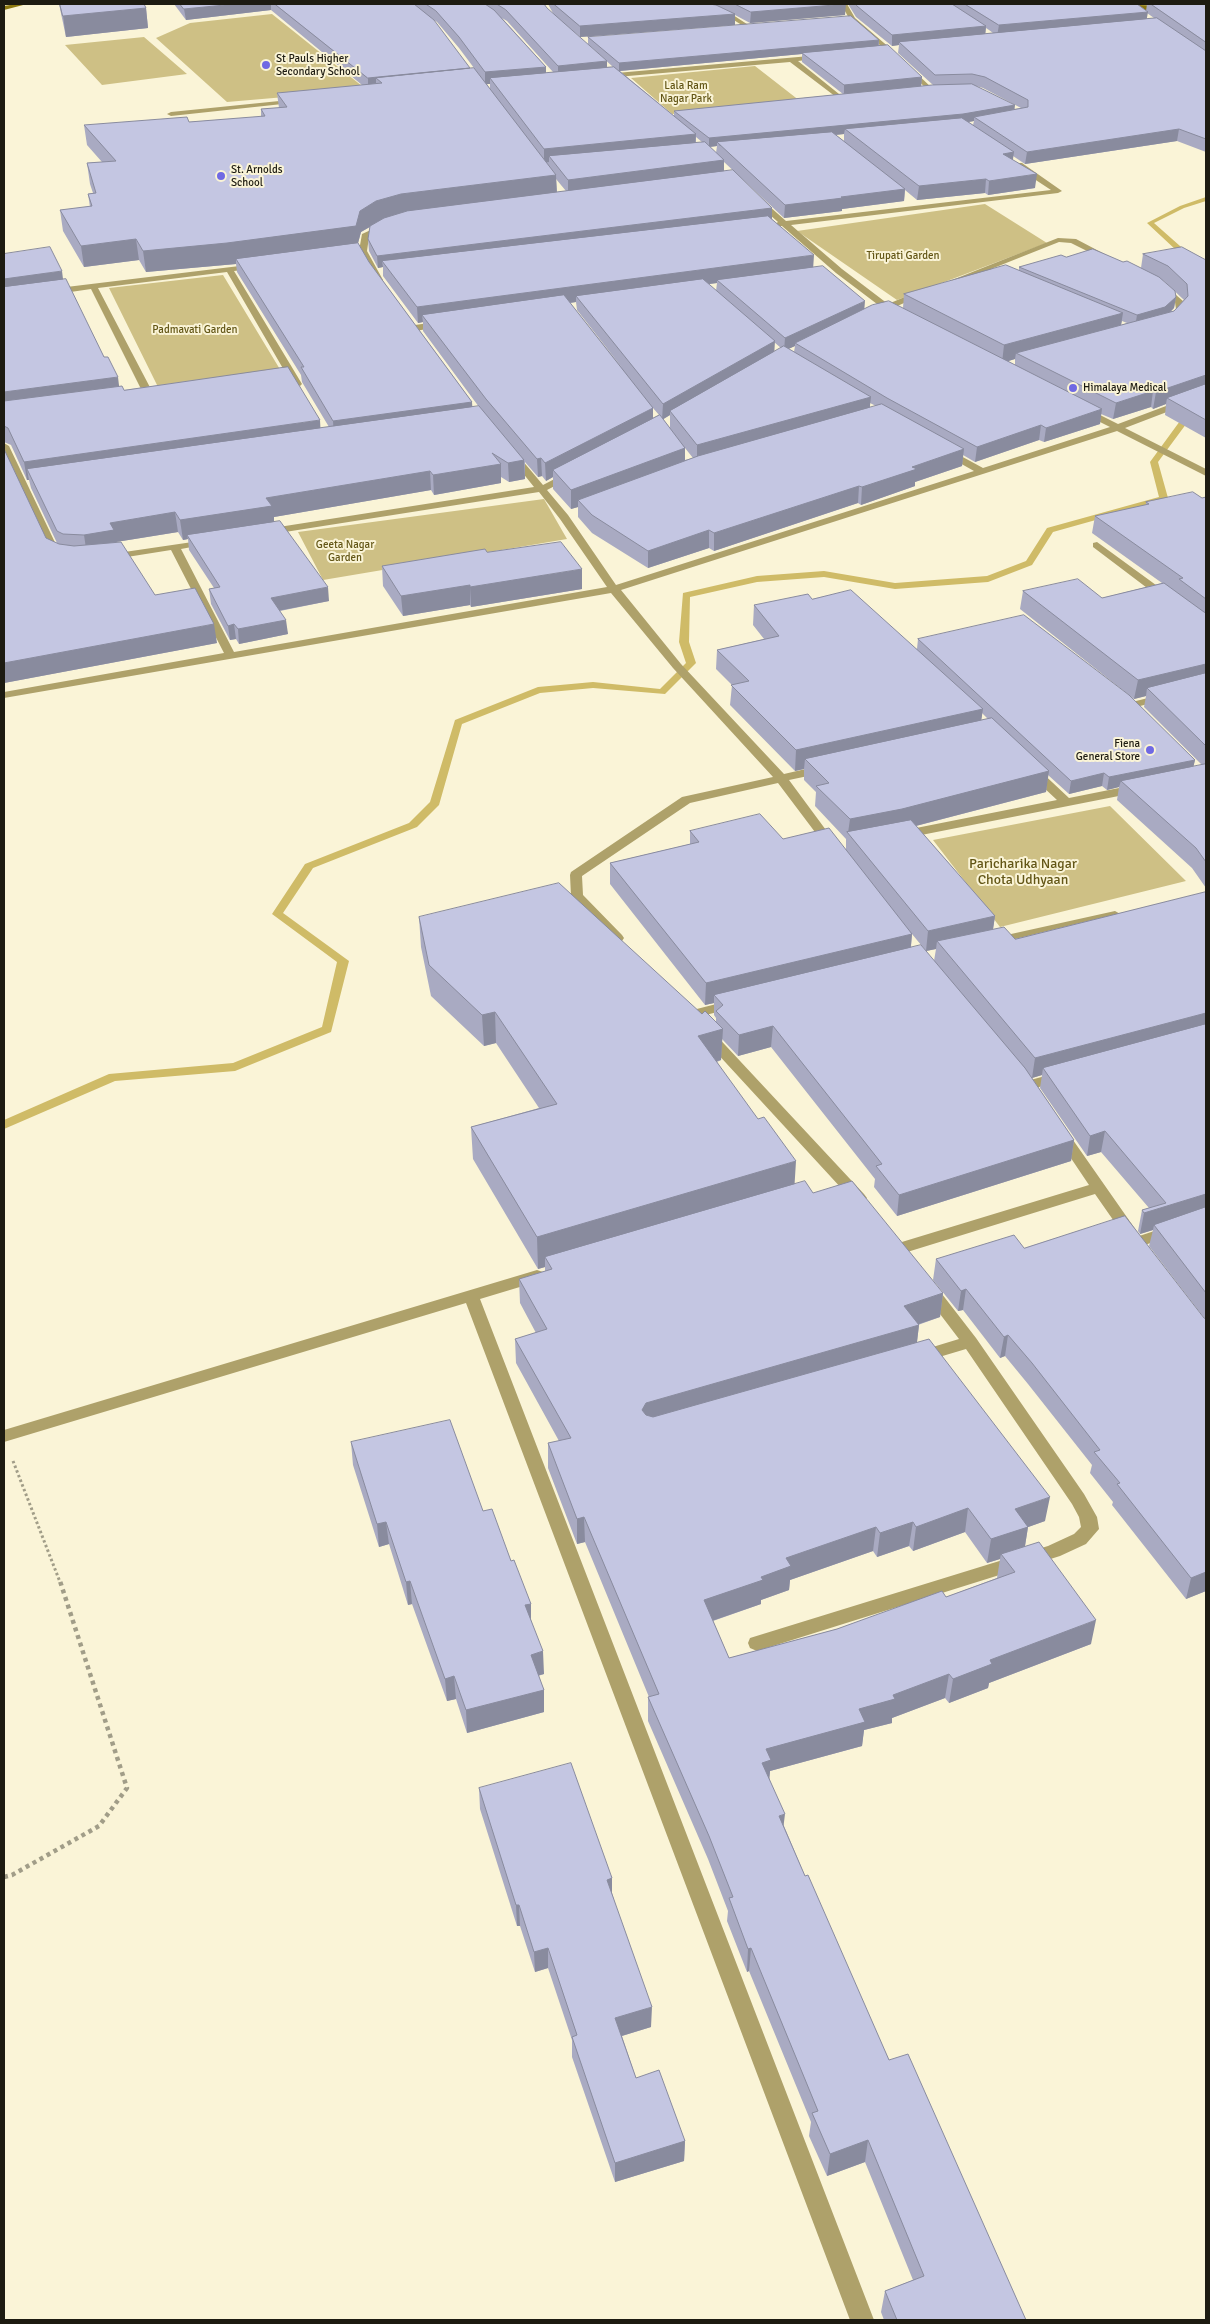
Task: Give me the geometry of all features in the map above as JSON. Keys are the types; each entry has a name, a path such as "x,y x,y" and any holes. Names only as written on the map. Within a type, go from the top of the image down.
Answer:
{"street":[{"path":"4,8 24,4"},
{"path":"844,4 852,19 889,50 931,90"},
{"path":"1106,4 1133,8 1206,10"},
{"path":"1133,8 1146,16"},
{"path":"714,11 731,16 750,28"},
{"path":"843,20 852,19"},
{"path":"740,28 759,27"},
{"path":"879,51 899,49"},
{"path":"600,77 622,78 831,56"},
{"path":"792,60 842,99"},
{"path":"606,64 622,78"},
{"path":"921,91 941,89"},
{"path":"832,100 852,98"},
{"path":"171,114 309,100"},
{"path":"773,225 1058,191 1010,159"},
{"path":"747,191 783,224 884,308 901,316"},
{"path":"912,201 920,208"},
{"path":"386,289 379,273 359,252 365,236 381,226 398,221"},
{"path":"867,316 1058,240 1073,241 1117,263"},
{"path":"40,294 268,264"},
{"path":"984,269 1002,276"},
{"path":"229,270 288,377 302,392"},
{"path":"829,272 839,271"},
{"path":"1152,280 1179,300 1180,310 1167,323 1158,325"},
{"path":"93,286 149,395"},
{"path":"415,328 453,323"},
{"path":"4,695 614,589 1117,428 1204,395"},
{"path":"1073,405 1206,473"},
{"path":"4,446 26,484 54,554 64,559"},
{"path":"506,448 568,515 614,589 677,666 781,778 839,850"},
{"path":"940,448 982,472"},
{"path":"252,534 542,489 576,471"},
{"path":"97,558 222,539"},
{"path":"1097,545 1175,604"},
{"path":"174,546 232,656"},
{"path":"1144,716 1128,702 1178,693"},
{"path":"1025,764 1066,802"},
{"path":"626,948 577,896 576,874 686,800 838,766"},
{"path":"892,837 1150,786"},
{"path":"978,945 1130,912"},
{"path":"748,1001 686,1011 848,1184 870,1213"},
{"path":"1016,1070 1039,1101"},
{"path":"1028,1085 1075,1073"},
{"path":"1055,1124 1148,1258"},
{"path":"829,1190 848,1184"},
{"path":"898,1249 1098,1187"},
{"path":"1136,1243 1206,1219"},
{"path":"887,1235 910,1265"},
{"path":"4,1436 556,1271"},
{"path":"757,1643 1054,1551 1080,1539 1090,1529 1088,1517 1078,1499 970,1342 922,1280"},
{"path":"471,1296 862,2320"},
{"path":"905,1361 970,1342"}],"path":[{"path":"4,1877 12,1875 99,1826 127,1788 57,1572 11,1455"}],"green space":[{"path":"272,14 367,90 227,102 156,38 190,23"},
{"path":"144,37 187,74 102,85 65,45"},
{"name":"Lala Ram Nagar Park","path":"755,66 800,101 672,114 631,78"},
{"name":"Tirupati Garden","path":"985,204 1047,243 897,300 797,231"},
{"name":"Padmavati Garden","path":"223,275 281,371 158,387 109,288"},
{"name":"Geeta Nagar Garden","path":"544,499 567,539 323,580 298,532"},
{"name":"Paricharika Nagar Chota Udhyaan","path":"1110,806 1186,881 1000,927 933,840"}],"building":[{"path":"60,4 144,4 146,8 63,16"},
{"path":"180,4 235,4 184,9"},
{"path":"275,4 414,4 434,20 470,68 368,78"},
{"path":"426,4 485,4 494,10 546,67 485,72 459,37 436,11"},
{"path":"497,4 544,4 607,61 558,66 506,10"},
{"path":"554,4 709,4 716,5 735,14 580,26"},
{"path":"735,4 846,4 751,12"},
{"path":"856,4 952,4 986,26 892,35"},
{"path":"965,4 1137,4 1148,12 999,25"},
{"path":"1151,4 1206,4 1206,42"},
{"path":"851,16 879,40 619,63 588,37"},
{"path":"1157,18 1206,51 1206,139 1179,129 1027,152 974,117 1028,107 1028,100 985,77 972,74 935,75 899,42"},
{"path":"888,45 922,77 844,85 802,53"},
{"path":"614,67 696,134 544,149 490,78"},
{"path":"474,68 556,175 401,194 376,201 360,211 356,226 227,243 143,251 136,239 81,246 60,210 92,206 88,194 96,193 87,163 116,161 84,125 187,117 189,122 265,116 261,109 287,107 277,93 382,83 376,78"},
{"path":"972,84 1015,105 963,114 709,138 674,111 932,85"},
{"path":"962,118 1014,152 1003,154 1037,174 989,181 986,179 919,186 845,129"},
{"path":"832,132 905,189 785,205 717,142"},
{"path":"705,142 724,160 568,180 549,156"},
{"path":"733,170 772,208 377,256 368,239 370,226 384,218 407,211"},
{"path":"768,216 814,255 417,307 382,261"},
{"path":"358,243 369,262 472,402 333,421 301,367 304,367 236,259"},
{"path":"50,247 62,271 4,279 4,254"},
{"path":"1182,247 1206,260 1206,375 1116,403 1016,353 1174,311 1188,296 1187,284 1168,266 1143,254"},
{"path":"1093,249 1123,262 1127,261 1159,277 1175,291 1176,297 1165,307 1137,315 1019,267 1061,255 1066,257"},
{"path":"1006,265 1123,313 1004,345 904,294"},
{"path":"823,266 865,301 785,338 717,280"},
{"path":"66,279 104,357 108,357 118,377 4,392 4,287"},
{"path":"703,279 775,341 663,404 576,296"},
{"path":"564,295 653,408 545,463 541,458 537,459 486,399 422,315"},
{"path":"889,301 1102,409 1046,428 1041,425 977,447 887,398 795,343 872,305"},
{"path":"784,346 871,397 697,445 670,411"},
{"path":"288,367 320,420 24,462 8,428 4,426 4,401 122,386 124,390"},
{"path":"1206,384 1206,420 1167,398"},
{"path":"882,404 964,449 912,467 917,469 862,487 859,486 714,533 709,530 648,551 592,515 578,500 698,456"},
{"path":"479,406 524,460 508,463 492,453 501,464 433,475 430,471 266,498 272,506 180,520 175,512 110,523 114,530 84,535 63,534 57,531 27,469"},
{"path":"660,415 685,448 571,490 553,470"},
{"path":"4,449 46,538 59,544 74,546 121,542 155,595 195,588 214,624 4,663"},
{"path":"1193,492 1202,498 1206,497 1206,599 1179,579 1183,578 1095,516"},
{"path":"280,521 328,587 271,598 286,620 238,629 234,624 228,626 209,589 220,587 187,535"},
{"path":"561,542 582,569 401,596 382,566 485,549 487,552"},
{"path":"1078,579 1102,598 1164,583 1206,613 1206,664 1138,680 1023,591"},
{"path":"851,590 983,709 796,750 731,685 749,681 717,650 779,636 754,605 808,594 812,599"},
{"path":"1024,615 1129,695 1195,760 1109,777 1104,773 1071,781 918,639"},
{"path":"1206,673 1206,746 1147,688"},
{"path":"992,718 1049,771 902,809 850,819 816,786 829,783 805,759"},
{"path":"1206,764 1206,862 1196,848 1121,781"},
{"path":"760,814 783,839 829,828 912,934 706,983 610,863 699,842 690,831"},
{"path":"911,820 995,916 928,931 847,832"},
{"path":"559,883 702,1014 705,1011 723,1029 698,1036 758,1119 764,1117 796,1161 537,1237 471,1127 557,1104 495,1012 482,1015 429,965 419,917"},
{"path":"1206,892 1206,1013 1035,1058 937,941 1004,927 1015,939"},
{"path":"921,945 1025,1068 1074,1140 899,1195 876,1166 882,1164 773,1026 739,1035 716,1011 723,1005 714,995"},
{"path":"1206,1024 1206,1194 1144,1213 1142,1210 1166,1203 1105,1131 1090,1136 1043,1068"},
{"path":"805,1181 813,1193 852,1181 943,1293 904,1306 919,1325 646,1403 642,1410 646,1415 653,1417 929,1339 1050,1497 1015,1509 1028,1527 991,1539 968,1508 916,1527 913,1522 880,1533 876,1527 786,1558 791,1566 761,1577 763,1580 704,1600 729,1658 837,1629 942,1591 946,1597 1015,1572 1001,1554 1039,1542 1096,1620 990,1660 992,1664 953,1679 949,1674 893,1695 895,1699 859,1709 865,1722 766,1749 771,1760 762,1763 785,1814 779,1816 805,1876 808,1875 889,2060 908,2054 1026,2320 897,2320 885,2291 924,2276 868,2140 830,2154 812,2113 818,2111 751,1948 748,1949 729,1898 733,1897 709,1836 648,1697 659,1694 584,1517 577,1519 548,1443 571,1438 515,1339 547,1329 519,1279 552,1269 545,1257"},
{"path":"1206,1207 1206,1293 1154,1225"},
{"path":"1125,1216 1206,1319 1206,1572 1191,1578 1117,1484 1120,1483 1094,1452 1100,1450 1032,1363 1008,1335 1004,1337 966,1289 961,1291 936,1259 1014,1235 1024,1248"},
{"path":"450,1420 483,1511 492,1509 511,1561 514,1560 531,1604 525,1605 543,1651 531,1655 544,1690 466,1710 454,1676 445,1679 410,1581 406,1582 386,1522 377,1524 351,1442"},
{"path":"571,1763 612,1878 607,1880 652,2007 615,2018 636,2078 659,2070 685,2141 615,2163 572,2037 577,2035 548,1948 534,1952 519,1905 516,1905 479,1788"}],"waterway":[{"path":"1206,199 1182,207 1150,223 1193,263 1206,272"},
{"path":"4,1125 113,1077 235,1067 327,1029 343,961 277,914 309,866 413,825 435,803 458,722 538,690 593,685 662,692 691,663 684,642 686,595 757,579 824,574 895,586 988,579 1029,563 1050,530 1164,498 1154,462 1191,412"}],"place":[{"name":"St Pauls Higher Secondary School","path":"266,65"},
{"name":"St. Arnolds School","path":"221,176"},
{"name":"Himalaya Medical","path":"1073,388"},
{"name":"Fiena General Store","path":"1150,750"}]}
